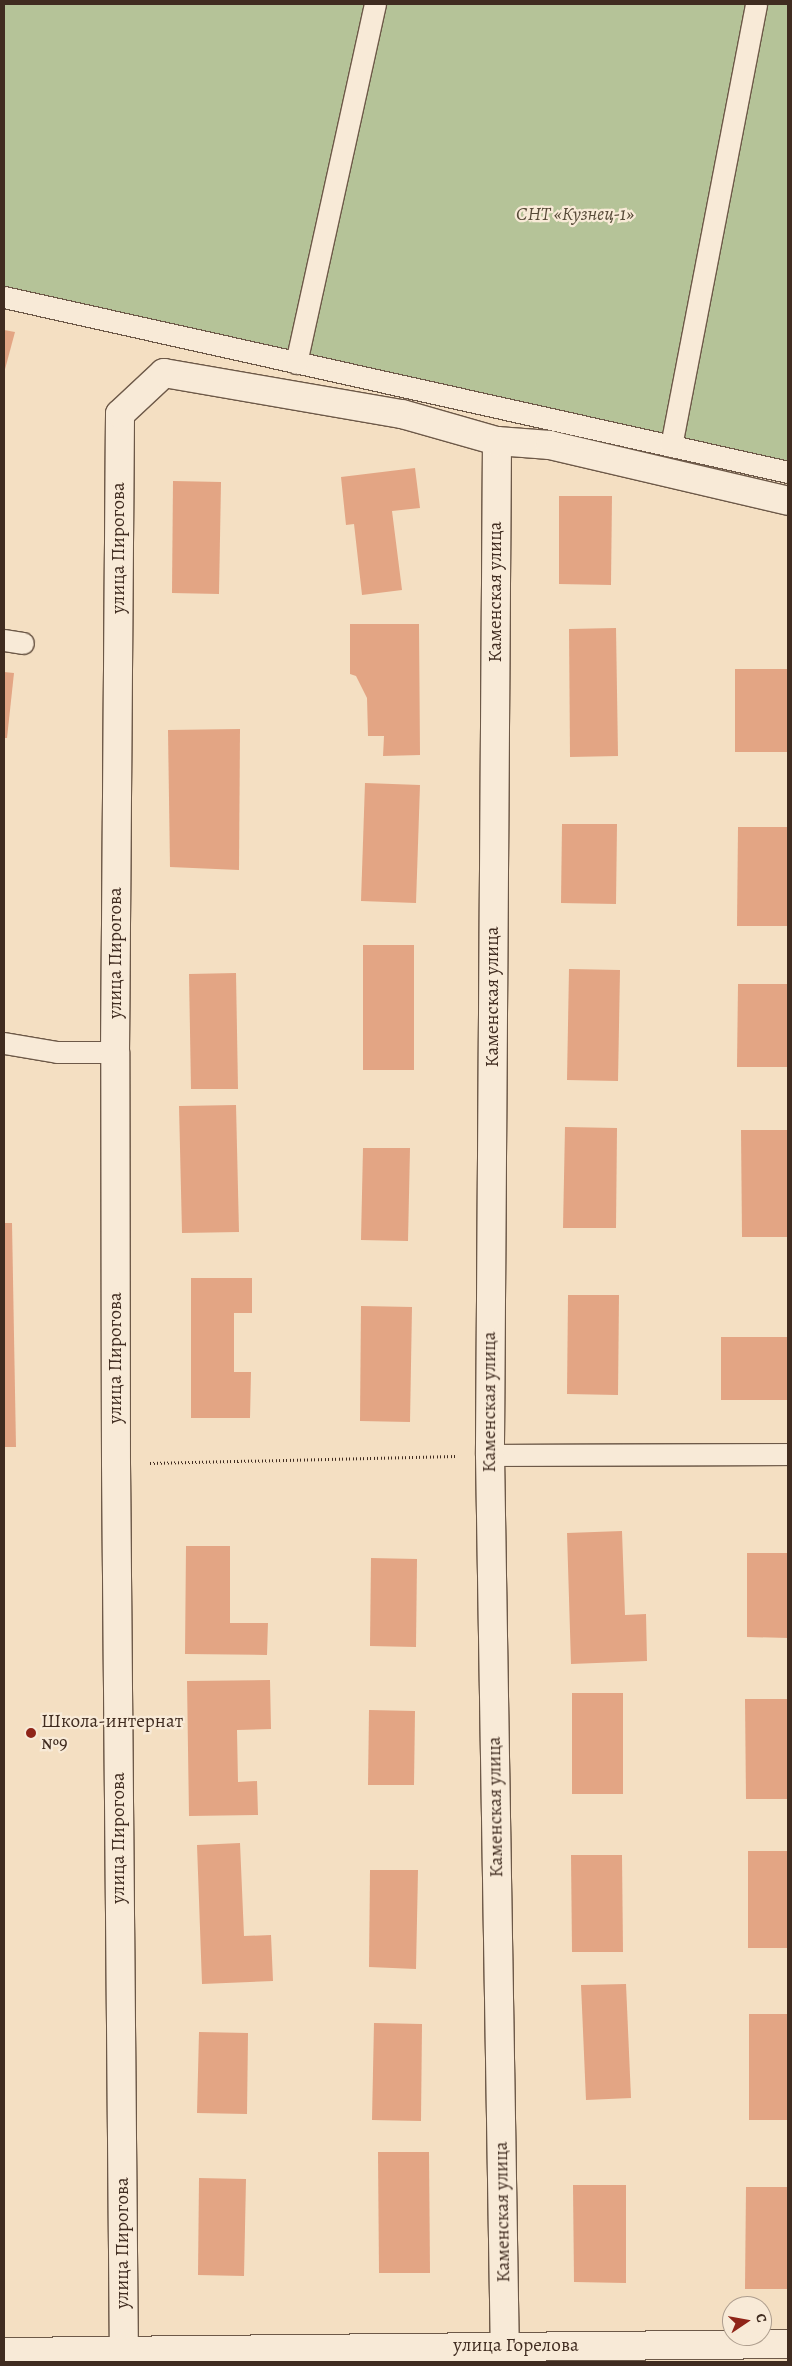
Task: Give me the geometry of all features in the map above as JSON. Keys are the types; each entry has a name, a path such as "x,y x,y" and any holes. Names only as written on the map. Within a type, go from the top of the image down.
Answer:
{"street":[{"name":"улица Пирогова","path":"124,2356 116,1463 115,1052 120,414 164,373 402,414 497,441"},
{"path":"497,441 550,445 788,501"},
{"name":"Каменская улица","path":"497,441 490,1455 505,2354"},
{"name":"улица Горелова","path":"4,2352 124,2356 505,2354 788,2344"}],"lane":[{"path":"296,363 375,4"},
{"path":"671,446 756,4"},
{"path":"4,297 788,472"},
{"path":"4,1043 57,1052 115,1052"},
{"path":"490,1455 788,1454"}],"path":[{"path":"116,1463 490,1455"}],"green space":[{"name":"СНТ «Кузнец-1»","path":"4,4 788,4 788,484 4,293"}],"building":[{"path":"4,330 15,332 4,373"},
{"path":"415,468 420,508 392,511 402,590 362,595 354,524 346,525 341,477"},
{"path":"173,481 221,482 219,594 172,593"},
{"path":"559,496 612,496 611,585 559,584"},
{"path":"350,624 419,624 420,755 383,756 384,736 368,736 367,698 356,676 350,674"},
{"path":"616,628 618,756 570,757 569,629"},
{"path":"735,669 788,669 788,752 735,752"},
{"path":"4,672 14,673 7,738 4,738"},
{"path":"240,729 239,870 170,867 168,730"},
{"path":"365,783 420,785 416,903 361,901"},
{"path":"562,824 617,824 616,904 561,903"},
{"path":"738,827 788,827 788,926 737,926"},
{"path":"363,945 414,945 414,1070 363,1070"},
{"path":"569,969 620,970 618,1081 567,1080"},
{"path":"236,973 238,1089 191,1089 189,974"},
{"path":"738,984 788,984 788,1067 737,1067"},
{"path":"236,1105 239,1232 182,1233 179,1106"},
{"path":"565,1127 617,1128 616,1228 563,1228"},
{"path":"741,1130 788,1130 788,1237 742,1237"},
{"path":"363,1148 410,1148 408,1241 361,1240"},
{"path":"4,1223 12,1223 16,1447 4,1447"},
{"path":"191,1278 252,1278 252,1313 234,1313 234,1372 251,1372 250,1418 191,1418"},
{"path":"568,1295 619,1295 618,1395 567,1394"},
{"path":"361,1306 412,1307 410,1422 360,1421"},
{"path":"721,1337 788,1337 788,1400 721,1400"},
{"path":"622,1531 625,1615 646,1614 647,1661 571,1664 567,1533"},
{"path":"186,1546 230,1546 230,1623 268,1623 267,1655 185,1654"},
{"path":"747,1553 788,1553 788,1638 747,1637"},
{"path":"371,1558 417,1559 416,1647 370,1646"},
{"path":"270,1680 271,1729 237,1730 238,1782 257,1781 258,1815 189,1816 187,1681"},
{"path":"572,1693 623,1693 623,1794 572,1794"},
{"path":"745,1699 788,1699 788,1799 746,1799"},
{"path":"369,1710 415,1711 414,1785 368,1785"},
{"path":"240,1843 244,1936 271,1935 273,1981 202,1984 197,1845"},
{"path":"748,1851 788,1851 788,1948 748,1948"},
{"path":"571,1855 622,1855 623,1952 572,1952"},
{"path":"370,1870 418,1870 416,1969 369,1967"},
{"path":"626,1984 631,2098 586,2100 581,1985"},
{"path":"749,2014 788,2014 788,2120 749,2120"},
{"path":"374,2023 422,2024 421,2121 372,2120"},
{"path":"199,2032 248,2033 247,2114 197,2113"},
{"path":"378,2152 429,2152 430,2273 379,2273"},
{"path":"199,2178 246,2179 244,2276 198,2275"},
{"path":"573,2185 626,2185 626,2283 574,2282"},
{"path":"746,2187 788,2187 788,2289 745,2289"}],"place":[{"name":"Школа-интернат №9","path":"31,1733"}]}
